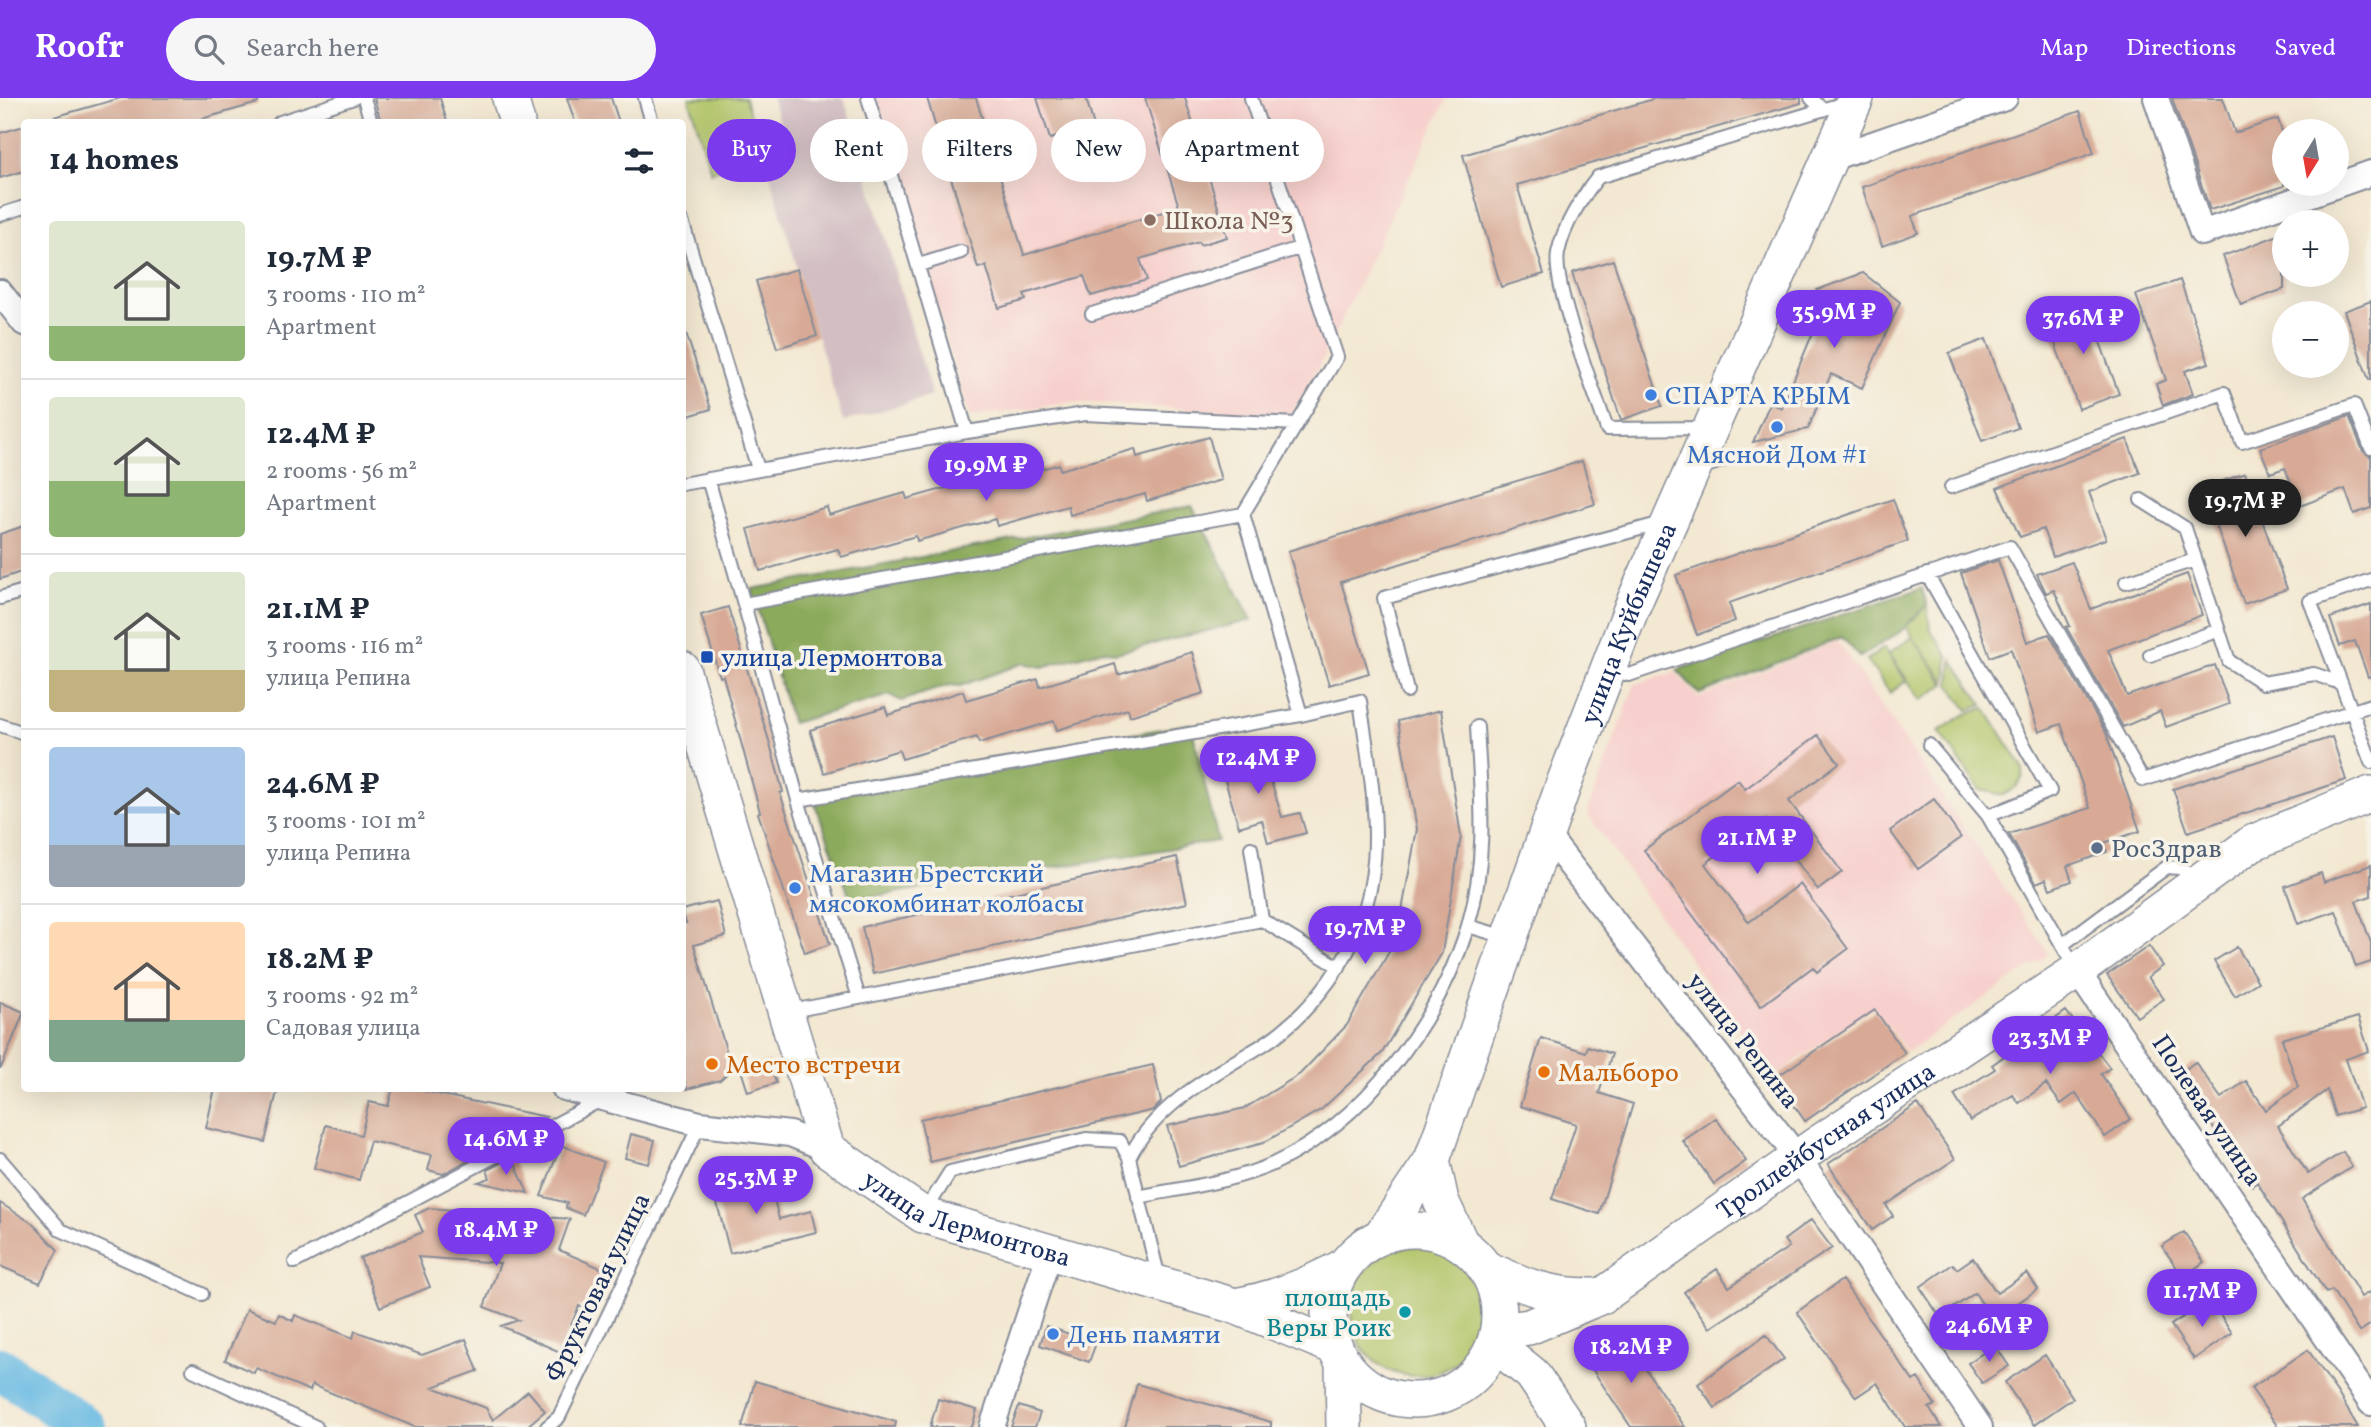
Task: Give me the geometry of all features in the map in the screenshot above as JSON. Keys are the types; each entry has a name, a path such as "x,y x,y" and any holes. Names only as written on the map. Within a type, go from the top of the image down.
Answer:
{"main road":[{"path":"510,98 516,119"},
{"name":"улица Куйбышева","path":"1381,1236 1432,1160 1607,668 1670,522 1709,453 1829,159 1844,103"},
{"path":"686,682 827,1149"},
{"name":"Троллейбусная улица","path":"1497,1337 1529,1327 1602,1296 1798,1158 2070,958 2203,879 2252,843 2371,794"},
{"name":"улица Лермонтова","path":"827,1149 923,1215 1235,1306 1339,1355"},
{"path":"1396,1427 1429,1399 1453,1390 1474,1375 1497,1337 1497,1298 1441,1201 1432,1160"},
{"path":"1235,1306 1269,1300 1303,1288 1343,1267 1366,1244 1397,1231 1430,1231 1523,1285 1562,1297 1602,1296"},
{"path":"1343,1267 1330,1298 1330,1331 1339,1355 1343,1427"},
{"path":"1497,1337 1532,1374 1568,1427"},
{"path":"1339,1355 1366,1385 1380,1393 1396,1398 1429,1399"}],"street":[{"path":"1829,159 2006,98"},
{"path":"2156,98 2202,233 2371,173"},
{"path":"0,292 21,319"},
{"name":"улица Репина","path":"1546,834 1798,1158 1980,1427"},
{"name":"Полевая улица","path":"2070,958 2371,1403"},
{"path":"578,1092 700,1124 790,1134 827,1149"},
{"path":"992,1427 1050,1252"}],"lane":[{"path":"289,119 354,98"},
{"path":"364,98 370,119"},
{"path":"645,98 651,119"},
{"path":"868,98 967,432"},
{"path":"1251,98 1337,357 1243,514 1301,715"},
{"path":"1811,98 1844,103"},
{"path":"1709,453 1607,429 1559,282 1558,253 1575,207 1598,177 1844,103"},
{"path":"0,215 21,207"},
{"path":"686,234 758,469"},
{"path":"1092,314 1299,248"},
{"path":"919,265 961,252"},
{"path":"1951,487 2224,393 2242,443 2354,405 2371,448"},
{"path":"686,483 967,432 1085,414 1297,424"},
{"path":"708,478 798,800 859,999"},
{"path":"2141,500 2185,528 2229,661 2263,683 2314,674 2340,683"},
{"path":"744,604 1243,514"},
{"path":"1407,691 1384,598 1670,522"},
{"path":"1607,668 1629,675 2010,547 2143,779 2371,705"},
{"path":"2126,582 2195,560"},
{"path":"1927,573 2050,791 1988,816"},
{"path":"2371,580 2310,601 2371,762"},
{"path":"0,598 21,592"},
{"path":"2150,655 2219,630"},
{"path":"798,800 1301,715 1360,701 1374,796 1373,887 1363,923 1339,967 1309,1009 1282,1034 1198,1082 1139,1137 1129,1158"},
{"path":"0,725 21,732"},
{"path":"1139,1198 1273,1164 1316,1139 1344,1116 1408,1050 1437,1003 1457,961 1481,877 1483,851 1477,727"},
{"name":"Полевая улица","path":"1929,745 1988,816 2070,958"},
{"path":"1251,848 1262,920"},
{"path":"786,1012 1262,920 1339,967"},
{"path":"1468,926 1509,938"},
{"path":"295,1262 603,1099"},
{"name":"Фруктовая улица","path":"547,1427 559,1417 700,1124"},
{"path":"923,1215 950,1172 1086,1139 1120,1141 1129,1158 1161,1284"},
{"path":"0,1159 61,1230 202,1294"},
{"path":"193,1370 316,1427"}],"shaded area":[{"path":"772,98 844,98 850,119 810,119 810,182 869,182 932,396 843,422 772,182 796,182 796,119 778,119"},
{"name":"Школа №3","path":"875,98 1447,98 1321,363 1291,415 1073,402 970,417 900,182 908,182 908,119 881,119"},
{"path":"1838,641 2049,954 1907,1052 1874,1007 1773,1077 1587,813 1635,684 1675,672 1698,698"}],"green space":[{"path":"689,98 745,98 751,119 707,119 707,159"},
{"path":"1192,506 1252,620 1116,653 1104,650 1042,667 1024,663 960,686 949,685 901,701 890,695 792,723 752,589"},
{"path":"1922,588 1927,605 1900,632 1860,657 1842,637 1699,694 1677,670"},
{"path":"1927,605 1930,629 1948,656 1946,683 1914,639 1945,684 1921,700 1889,653 1913,637 1906,626"},
{"path":"1884,648 1906,681 1890,693 1867,660"},
{"path":"1952,660 1983,705 1968,710 1950,685"},
{"path":"1985,708 2023,768 2018,785 2003,795 1980,790 1939,731 1964,715"},
{"path":"1191,724 1218,841 851,900 810,791"},
{"path":"1416,1246 1441,1251 1462,1265 1476,1286 1481,1311 1476,1336 1462,1357 1441,1371 1416,1376 1391,1371 1370,1357 1356,1336 1351,1311 1356,1286 1370,1265 1391,1251"}],"building":[{"path":"121,98 257,98 258,103 202,119 54,117"},
{"path":"374,98 440,98 446,119 380,119"},
{"path":"567,98 611,98 618,119 574,119"},
{"path":"927,98 976,98 982,119 933,119"},
{"path":"1037,98 1086,98 1092,119 1051,119 1050,139"},
{"path":"1145,98 1185,98 1191,119 1160,119 1160,146"},
{"path":"1657,98 1801,98 1801,103 1517,185 1544,274 1501,287 1463,155"},
{"path":"2172,98 2223,98 2235,133 2272,121 2272,190 2210,210"},
{"path":"2080,111 2094,153 1912,216 1918,233 1882,246 1862,187"},
{"path":"21,127 21,172 0,178 0,133"},
{"path":"952,182 1002,182 1024,255 1179,207 1171,182 1210,182 1227,237 1140,259 1147,280 1091,296 1084,276 1024,294 1026,300 999,308 986,266 978,268"},
{"path":"2272,238 2272,287 2284,289 2241,305 2223,256"},
{"path":"1613,260 1662,406 1621,420 1572,273"},
{"path":"797,269 817,336 777,348 756,281"},
{"path":"1863,273 1900,302 1862,388 1831,374 1808,429 1753,442 1770,403 1782,408 1818,320 1817,290"},
{"path":"2180,280 2209,363 2185,371 2193,394 2163,405 2156,384 2166,380 2136,295"},
{"path":"2371,301 2371,380 2349,325 2349,309"},
{"path":"2086,304 2119,394 2079,409 2046,319"},
{"path":"686,333 711,409 686,417"},
{"path":"1986,339 2018,428 1982,441 1949,353"},
{"path":"2349,416 2363,451 2371,457 2371,508 2354,514 2345,489 2300,506 2285,468 2270,473 2260,448"},
{"path":"1209,437 1221,480 1147,501 1145,494 1070,515 1068,506 997,526 995,519 917,541 916,536 841,557 838,549 760,571 748,529 827,507 829,515 905,493 907,499 981,478 983,486 1059,464 1060,470 1135,449 1137,457"},
{"path":"2127,439 2140,473 2089,492 2106,539 2053,557 2043,529 2020,537 1997,488"},
{"path":"1582,461 1595,504 1341,582 1369,673 1329,685 1288,551"},
{"path":"2245,473 2287,589 2244,604 2203,488"},
{"path":"1893,499 1908,541 1729,603 1735,621 1697,635 1676,575"},
{"path":"21,527 21,572 0,579 0,534"},
{"path":"1998,560 2027,642 2049,634 2106,733 2140,831 2104,843 2107,852 2067,866 2072,881 2050,889 2046,879 2036,883 2009,834 2090,808 2061,724 2039,732 2011,649 1990,657 1961,573"},
{"path":"2072,562 2091,609 2187,574 2202,615 2108,650 2127,696 2215,665 2229,704 2166,727 2160,711 2123,727 2066,627 2070,626 2054,590 2046,593 2037,574"},
{"path":"2371,604 2371,676 2368,677 2355,641 2340,646 2330,618"},
{"path":"728,607 770,744 783,792 780,793 830,944 805,953 758,813 760,812 723,676 720,677 701,615"},
{"path":"1192,652 1204,693 1130,716 1128,709 1057,730 1054,721 979,743 977,737 902,759 899,750 824,773 810,730 885,707 888,715 963,691 966,700 1038,679 1040,687 1115,664 1118,675"},
{"path":"1441,710 1461,836 1442,953 1382,1053 1322,1109 1263,1143 1179,1166 1167,1126 1245,1108 1300,1074 1347,1025 1397,938 1417,829 1398,721"},
{"path":"1818,735 1839,763 1789,801 1842,872 1818,890 1765,819 1705,864 1749,922 1800,884 1848,949 1817,972 1813,967 1761,1006 1644,850 1738,780 1745,789"},
{"path":"2332,737 2346,780 2188,832 2173,789"},
{"path":"1261,748 1282,817 1300,813 1306,833 1268,843 1262,820 1239,827 1219,760"},
{"path":"1934,799 1961,838 1918,869 1890,831"},
{"path":"1177,857 1187,903 873,974 862,927"},
{"path":"2371,865 2371,896 2356,901 2371,943 2371,962 2356,967 2336,911 2298,924 2285,886 2321,873 2324,882"},
{"path":"717,901 726,936 694,945 732,1069 720,1080 687,1089 686,1086 686,909"},
{"path":"2149,946 2163,966 2148,977 2164,999 2137,1017 2107,975"},
{"path":"2237,947 2258,982 2235,996 2214,961"},
{"path":"0,1002 21,1011 21,1019 0,1068"},
{"path":"1875,1010 1905,1053 1805,1121 1775,1078"},
{"path":"2066,1011 2110,1068 2101,1074 2131,1119 2105,1137 2076,1093 2061,1104 2046,1084 2019,1103 2013,1095 1970,1121 1954,1095 1995,1069 1992,1065"},
{"path":"2358,1017 2369,1051 2346,1059 2362,1108 2335,1116 2327,1090 2278,1126 2308,1174 2343,1152 2352,1167 2302,1199 2361,1297 2371,1291 2371,1324 2359,1332 2332,1290 2326,1293 2257,1182 2252,1186 2178,1075 2195,1062 2221,1098 2246,1081 2266,1110 2298,1087 2282,1039"},
{"path":"1541,1038 1586,1052 1588,1046 1612,1054 1599,1093 1633,1104 1599,1214 1552,1199 1576,1124 1520,1106"},
{"path":"770,1062 776,1083 748,1092 741,1070"},
{"path":"1153,1065 1161,1102 1154,1110 930,1162 920,1119"},
{"path":"214,1092 277,1092 265,1142 206,1128"},
{"path":"392,1092 428,1092 546,1117 443,1174 428,1170 432,1155 370,1141 359,1180 314,1168 326,1125 361,1135 369,1102 388,1106"},
{"path":"1918,1104 1955,1159 1886,1205 1893,1216 1872,1230 1828,1164"},
{"path":"1716,1118 1746,1161 1714,1184 1683,1141"},
{"path":"631,1134 655,1140 649,1164 625,1158"},
{"path":"561,1145 604,1162 583,1215 566,1208 567,1203 541,1196"},
{"path":"512,1157 528,1193 478,1182 490,1178 487,1170"},
{"path":"760,1176 763,1189 771,1187 779,1219 811,1211 816,1232 730,1253 713,1188"},
{"path":"0,1203 32,1223 58,1250 40,1283 0,1266"},
{"path":"429,1208 570,1219 559,1250 603,1269 587,1309 579,1306 560,1352 501,1326 519,1320 484,1307 500,1263 418,1257 430,1287 380,1307 360,1258 423,1232 415,1215"},
{"path":"1811,1220 1832,1248 1710,1328 1684,1292 1717,1269 1729,1287 1789,1247 1784,1240"},
{"path":"2184,1232 2204,1262 2183,1277 2162,1246"},
{"path":"1973,1258 1997,1293 2027,1273 2038,1289 1993,1320 1975,1293 1940,1317 1920,1287 1953,1264 1957,1269"},
{"path":"1842,1280 1913,1381 1918,1378 1935,1405 1929,1408 1941,1427 1905,1427 1877,1383 1856,1397 1797,1312"},
{"path":"2210,1299 2232,1333 2194,1359 2171,1325"},
{"path":"247,1309 276,1321 279,1314 293,1321 295,1315 353,1338 355,1331 422,1355 466,1339 478,1371 433,1387 486,1408 493,1420 528,1391 545,1411 526,1427 415,1427 312,1385 310,1391 256,1368 254,1373 225,1360"},
{"path":"1046,1326 1096,1343 1089,1362 1040,1345"},
{"path":"1621,1332 1685,1427 1631,1427 1584,1357"},
{"path":"1766,1335 1784,1359 1715,1408 1698,1384"},
{"path":"1995,1345 2009,1366 1982,1383 1968,1363"},
{"path":"2308,1350 2358,1427 2278,1427 2251,1388"},
{"path":"2045,1355 2073,1398 2034,1425 2005,1382"},
{"path":"755,1381 896,1422 895,1427 742,1427"},
{"path":"1137,1384 1271,1422 1271,1427 1125,1427"},
{"path":"938,1399 977,1410 972,1427 930,1427"},
{"path":"1019,1406 1040,1413 1035,1427 1011,1427"}],"waterway":[{"path":"0,1368 85,1427"}],"place":[{"name":"Школа №3","path":"1150,220"},
{"name":"СПАРТА КРЫМ","path":"1651,395"},
{"name":"Мясной Дом #1","path":"1777,427"},
{"name":"улица Лермонтова","path":"707,657"},
{"name":"РосЗдрав","path":"2097,848"},
{"name":"Магазин Брестский мясокомбинат колбасы","path":"795,888"},
{"name":"Место встречи","path":"712,1064"},
{"name":"Мальборо","path":"1544,1072"},
{"name":"площадь Веры Роик","path":"1405,1312"},
{"name":"День памяти","path":"1053,1334"}]}
